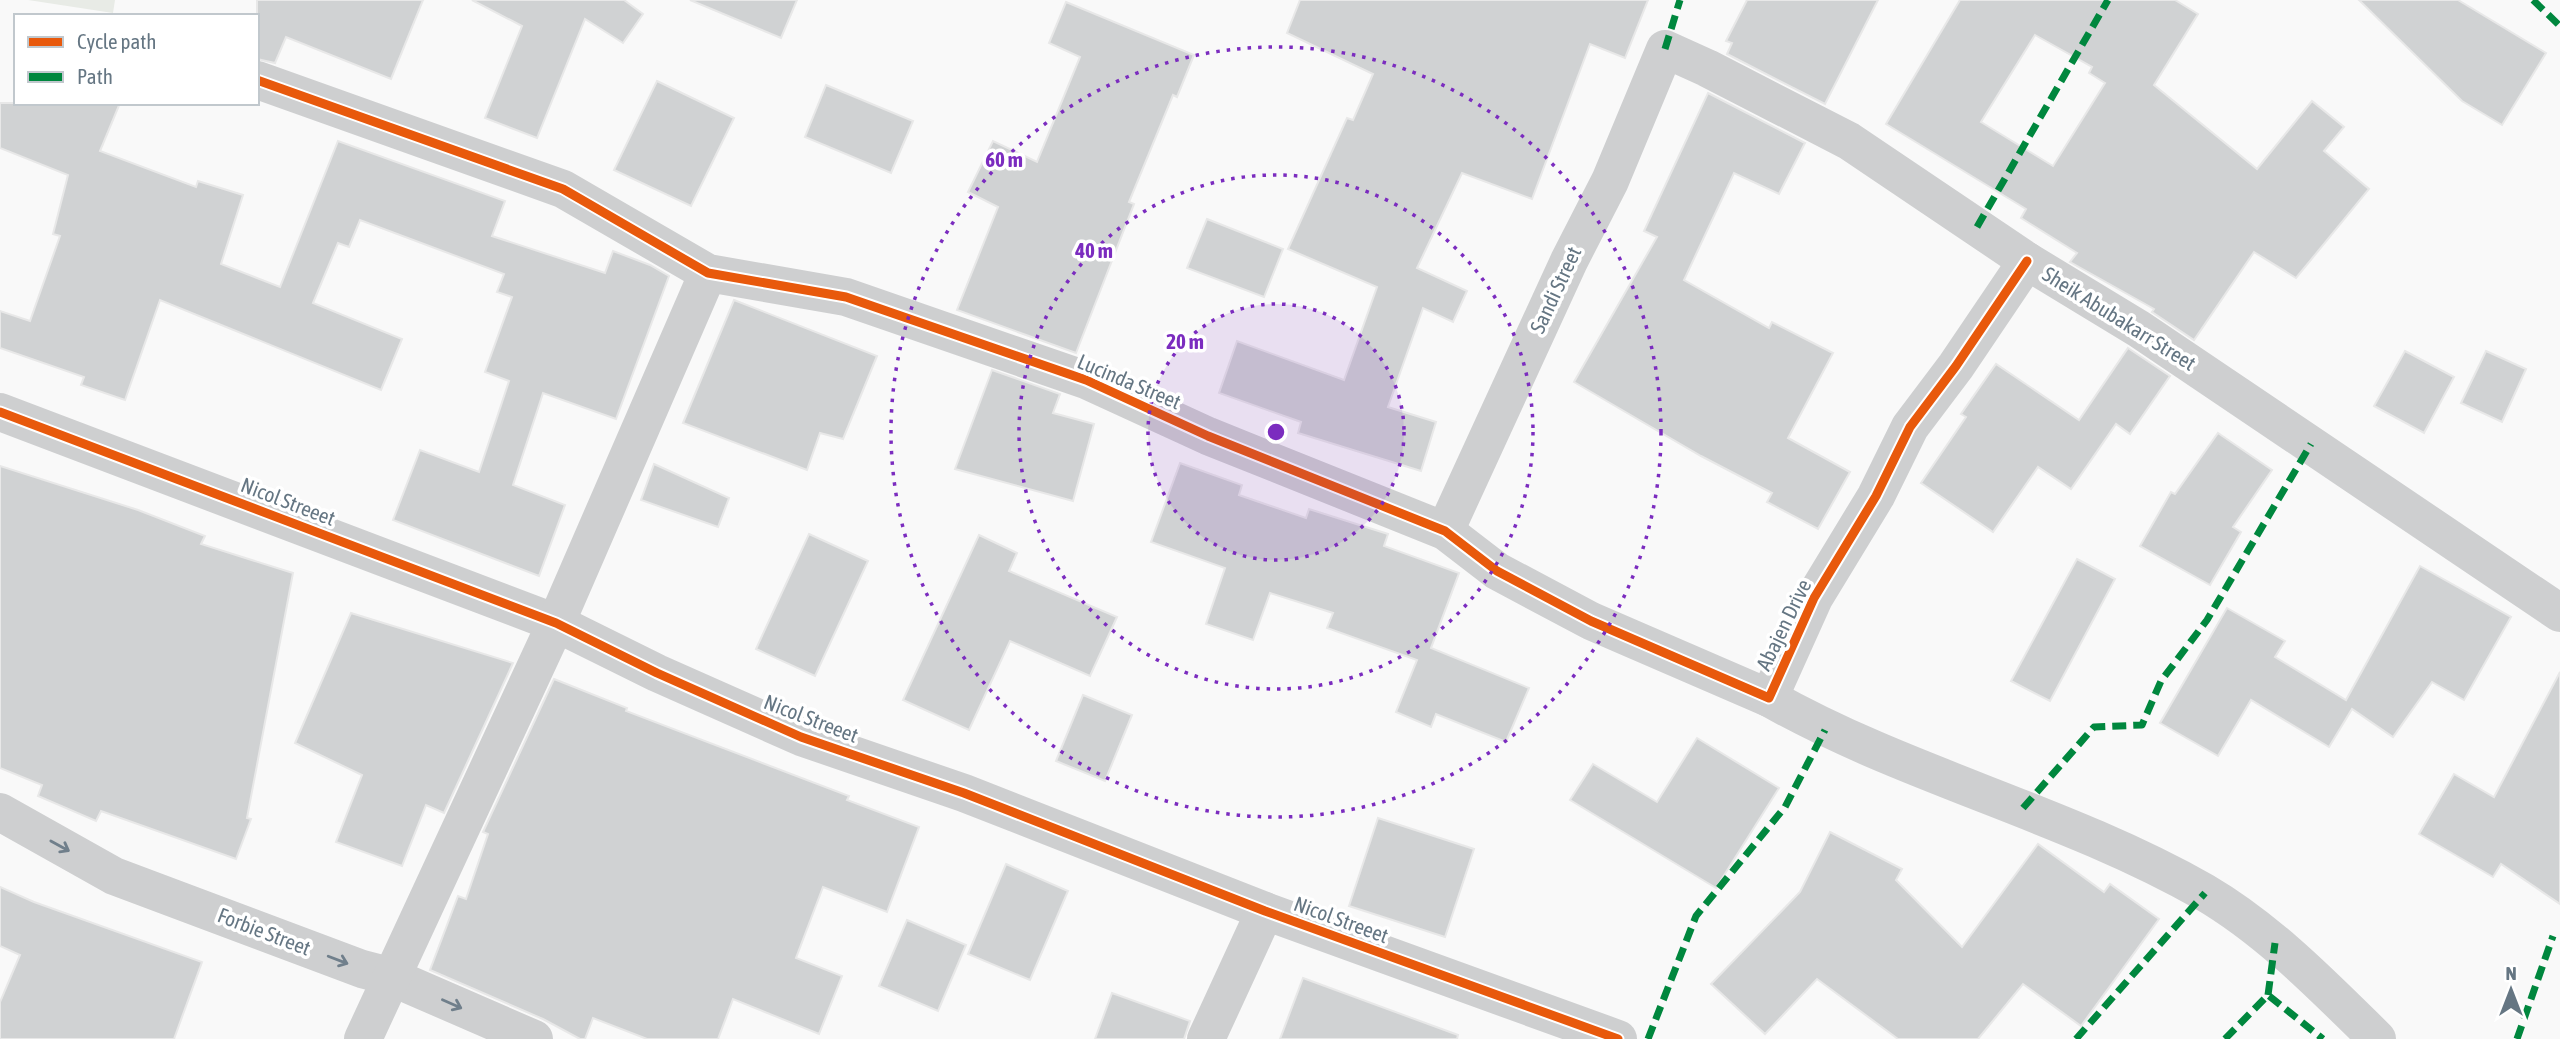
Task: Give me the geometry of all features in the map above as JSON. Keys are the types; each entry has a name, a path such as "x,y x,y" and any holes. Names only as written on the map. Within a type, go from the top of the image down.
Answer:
{"street":[{"name":"Sheik Abubakarr Street","path":"1665,49 1849,141 2027,261 2140,329 2560,613"},
{"name":"Sandi Street","path":"1446,531 1569,261 1610,181 1665,49"},
{"name":"Lucinda Street","path":"259,81 563,189 708,273 846,298 1086,380 1208,436 1446,531"},
{"name":"Abajen Drive","path":"1446,531 1497,571 1591,621 1769,698 1814,598 1876,496 1910,427 1956,366 2027,261"},
{"path":"363,1039 389,976 556,623 708,273"},
{"name":"Nicol Streeet","path":"0,412 556,623 801,737 964,793 1265,911 1619,1039"},
{"path":"1769,698 1825,730 2023,808 2205,893 2275,943 2377,1039"},
{"name":"Forbie Street","path":"0,812 114,876 350,965 389,976 534,1039"},
{"path":"1206,1039 1265,911"}],"shaded area":[{"path":"28,0 115,0 113,13"}],"building":[{"path":"257,0 423,0 391,79 286,37 275,63 259,59"},
{"path":"472,0 624,0 643,14 623,43 585,19 537,138 485,118 522,26"},
{"path":"690,0 797,0 781,38"},
{"path":"1300,0 1648,0 1625,58 1590,44 1532,199 1462,173 1417,268 1467,291 1453,322 1423,308 1388,407 1436,422 1421,471 1298,433 1301,422 1219,393 1237,341 1344,380 1377,287 1288,249 1347,118 1353,120 1373,74 1287,33"},
{"path":"1747,0 1878,0 1825,104 1727,54 1732,43 1726,41"},
{"path":"1960,0 2175,0 2198,14 2154,85 2257,169 2312,101 2344,127 2324,151 2369,189 2296,278 2254,252 2194,340 2152,312 2154,309 2070,262 2077,253 2021,218 2026,209 1886,124","holes":["2035,35 2092,67 2089,73 2105,83 2053,166 1981,122"]},
{"path":"2359,0 2458,0 2546,53 2502,125 2462,101"},
{"path":"1066,2 1194,55 1177,97 1173,95 1129,202 1134,204 1076,353 957,310 998,207 968,192 993,141 1037,162 1080,57 1049,43"},
{"path":"657,81 734,118 691,206 614,170"},
{"path":"826,85 913,121 891,173 805,137"},
{"path":"1708,93 1805,143 1779,194 1734,173 1684,280 1769,328 1772,322 1833,353 1788,438 1850,472 1818,529 1767,502 1772,493 1701,456 1574,382 1657,237 1644,231"},
{"path":"0,103 119,105 100,151 196,187 198,181 243,195 221,264 280,287 338,141 505,201 492,236 605,273 613,251 650,265 669,276 616,419 543,393 513,485 565,505 539,576 393,520 420,450 479,472 509,381 485,372 512,297 497,292 504,274 360,220 349,247 338,243 313,303 402,339 381,390 160,300 125,400 81,385 84,377 0,348 0,311 30,321 60,236 53,234 68,175 0,148"},
{"path":"1207,219 1283,249 1264,297 1187,268"},
{"path":"734,300 877,356 843,439 820,433 807,470 683,423"},
{"path":"2128,348 2170,376 2130,434 2116,424 2071,489 2038,467 1993,532 1921,483 1966,417 1961,414 1996,364 2079,420"},
{"path":"2405,351 2454,377 2424,433 2374,406"},
{"path":"2486,351 2526,369 2502,422 2461,403"},
{"path":"992,370 1060,394 1053,413 1094,424 1073,501 955,469"},
{"path":"2218,433 2272,470 2233,527 2241,532 2210,585 2140,546 2171,492 2175,494"},
{"path":"1180,463 1242,485 1239,495 1306,518 1309,509 1388,534 1384,546 1459,573 1431,648 1529,688 1506,742 1436,714 1431,727 1396,712 1417,660 1327,628 1333,613 1270,593 1253,640 1206,624 1225,568 1151,542"},
{"path":"654,464 729,498 718,527 641,500"},
{"path":"0,466 138,510 205,536 201,544 293,573 247,818 251,819 236,859 101,811 96,821 38,796 42,785 0,768"},
{"path":"809,534 868,561 815,676 756,649"},
{"path":"979,535 1017,553 1009,571 1117,617 1090,676 1010,641 969,730 903,700"},
{"path":"2077,559 2115,579 2050,701 2011,681"},
{"path":"2420,566 2511,617 2464,700 2432,682 2393,737 2352,709 2329,747 2251,700 2218,756 2160,723 2227,608 2285,641 2275,657 2346,700"},
{"path":"351,613 513,663 444,813 426,805 402,866 336,842 362,775 295,743"},
{"path":"2560,672 2560,904 2501,864 2493,877 2419,834 2454,774 2494,797"},
{"path":"554,679 627,708 626,711 849,796 847,800 919,827 887,912 823,887 796,958 842,976 819,1034 733,999 718,1039 647,1039 593,1018 585,1039 580,1039 543,1019 430,970 458,896 466,899 488,834 483,832"},
{"path":"1083,695 1132,715 1105,781 1056,761"},
{"path":"1697,738 1779,788 1716,888 1570,800 1593,764 1657,802"},
{"path":"1378,818 1474,849 1445,937 1349,906"},
{"path":"1830,832 1902,869 1896,880 1962,947 2038,844 2104,892 2110,884 2159,919 2081,1026 2023,984 1978,1039 1898,1039 1817,979 1765,1034 1711,984 1800,892"},
{"path":"1006,864 1068,891 1030,980 968,954"},
{"path":"0,887 34,902 202,962 174,1039 0,1039 0,1002 20,955 0,946"},
{"path":"907,920 966,945 938,1011 879,986"},
{"path":"1303,978 1458,1035 1457,1039 1280,1039"},
{"path":"1112,993 1190,1021 1184,1039 1095,1039"}],"marked path":[{"path":"1665,49 1680,0"},
{"path":"1977,227 2108,0"},
{"path":"2533,0 2560,26"},
{"path":"2023,808 2094,727 2142,725 2161,681 2207,620 2311,444"},
{"path":"1648,1039 1696,916 1785,807 1825,730"},
{"path":"2076,1039 2205,893"},
{"path":"2517,1039 2553,936"},
{"path":"2268,995 2275,943"},
{"path":"2225,1039 2268,995 2323,1039"}],"cycle path":[{"path":"259,81 563,189 708,273 846,297 1086,380 1208,436 1445,531 1497,571 1591,621 1769,698 1814,598 1876,496 1910,427 1956,366 2027,261"},
{"path":"0,412 556,623 657,673 801,737 964,793 1265,911 1618,1039"}]}
